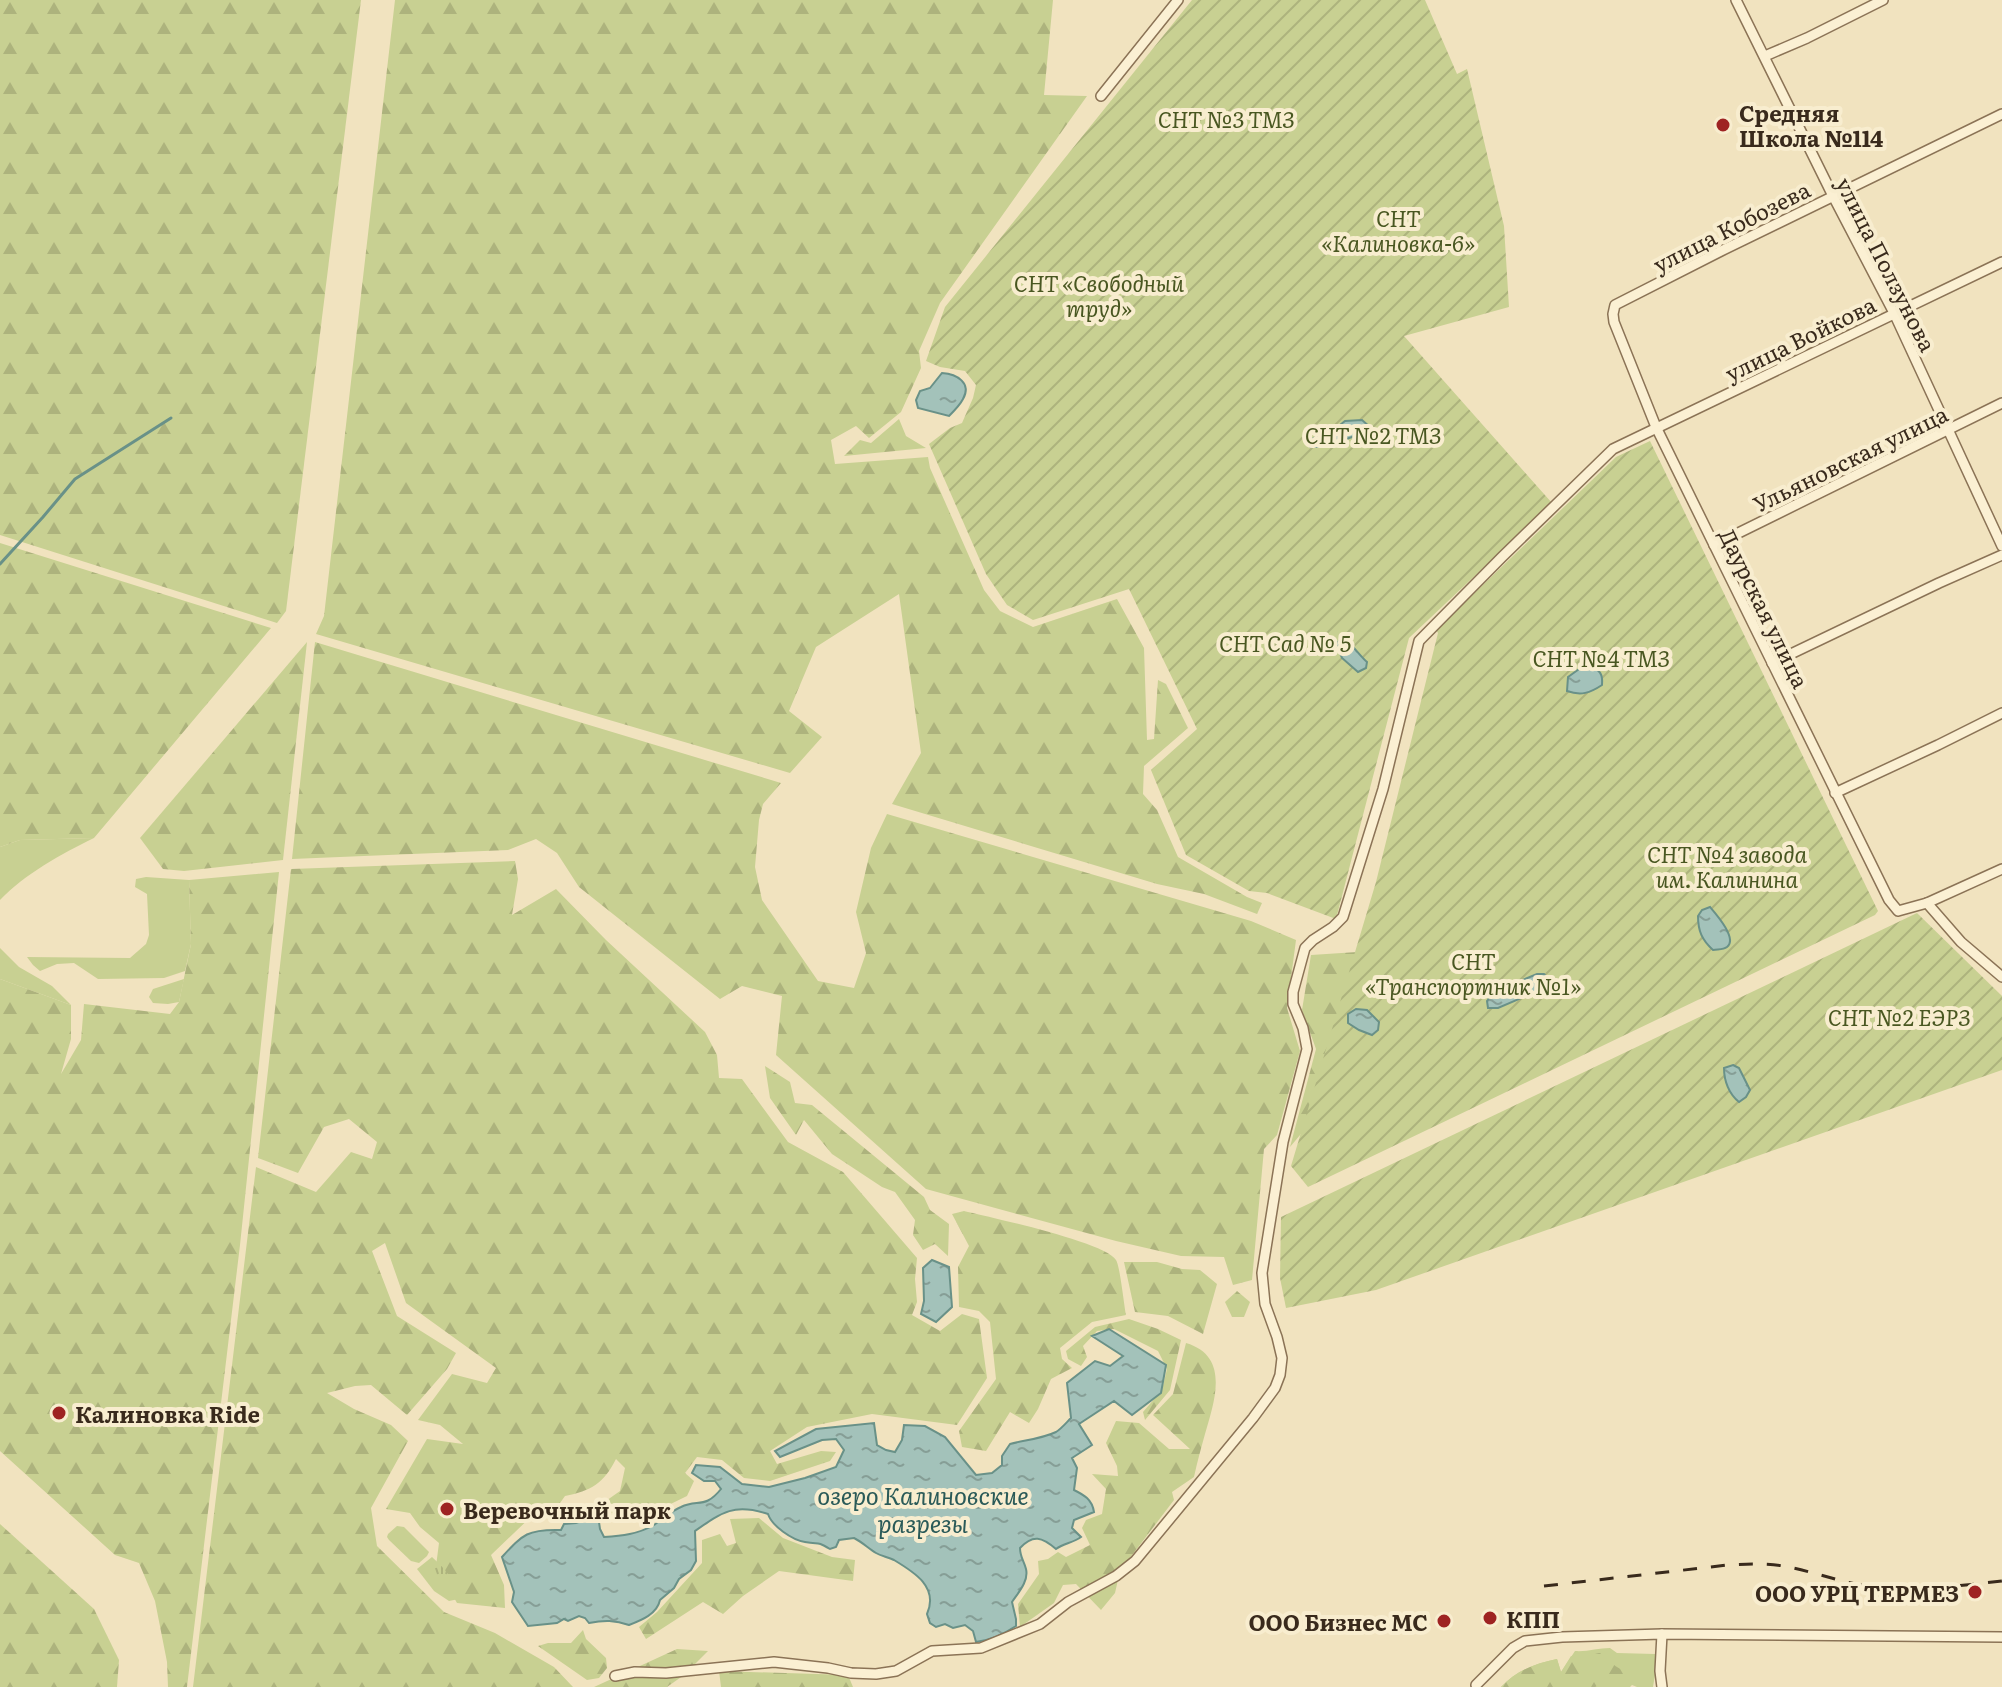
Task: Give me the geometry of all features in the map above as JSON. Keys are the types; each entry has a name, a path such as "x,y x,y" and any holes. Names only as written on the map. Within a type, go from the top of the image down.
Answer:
{"street":[{"path":"1101,96 1178,0"},
{"name":"улица Ползунова","path":"1736,0 1894,313 2002,546"},
{"path":"1765,56 1883,0"},
{"name":"улица Кобозева","path":"1613,314 1615,305 2002,114"},
{"name":"улица Войкова","path":"615,1676 774,1662 851,1673 896,1671 932,1651 981,1648 1040,1624 1068,1602 1116,1576 1135,1561 1253,1418 1275,1388 1280,1375 1282,1358 1265,1304 1262,1273 1283,1142 1307,1049 1303,1028 1293,1004 1293,992 1305,948 1343,917 1383,789 1419,641 1613,449 2002,262"},
{"name":"Даурская улица","path":"1613,314 1656,427 1889,900 1898,911 1927,903"},
{"name":"Ульяновская улица","path":"1714,545 2002,403"},
{"path":"1772,663 2002,555"},
{"path":"1835,793 2002,713"},
{"path":"2002,869 1927,903 1961,942 2002,977"},
{"path":"1662,1634 1662,1687"},
{"path":"1476,1685 1513,1648 1525,1641 1589,1635 2002,1637"}],"green space":[{"path":"0,0 361,0 286,611 277,623 0,535"},
{"path":"395,0 1053,0 1044,95 1087,96 940,303 919,351 921,368 901,412 869,438 856,426 831,440 835,464 928,457 930,468 984,590 1000,611 1033,627 1117,599 1144,648 1147,740 1154,739 1158,680 1166,684 1188,728 1144,766 1143,794 1157,810 1178,857 1262,903 1257,914 1204,894 1157,884 892,804 921,753 899,594 816,647 789,711 822,737 790,773 316,634 324,616"},
{"path":"1192,0 1425,0 1457,74 1467,69 1504,226 1509,307 1404,336 1552,503 1409,638 1336,919 1267,893 1249,891 1186,855 1151,770 1197,729 1129,589 1033,620 1007,605 986,574 929,444 962,423 976,385 965,371 926,361 945,307"},
{"path":"899,419 906,436 926,448 844,456 860,440 871,443"},
{"path":"1650,441 1878,911 1308,1187 1291,1166 1376,882 1438,633 1436,630 1616,457"},
{"path":"0,543 271,628 94,838 20,840 0,847"},
{"path":"307,642 283,860 184,871 163,869 140,838"},
{"path":"315,642 781,783 763,804 755,867 762,900 818,981 854,988 866,953 856,912 871,848 887,814 1251,921 1296,940 1287,1008 1300,1051 1277,1135 1264,1149 1252,1280 1233,1285 1224,1257 1181,1256 926,1189 776,1055 782,996 742,986 720,999 579,887 557,853 536,839 508,850 292,859"},
{"path":"94,838 44,865 0,900 0,847 20,840"},
{"path":"515,861 518,879 512,915 556,889 705,1032 717,1055 719,1078 742,1079 788,1142 843,1172 917,1258 917,1302 912,1315 940,1331 962,1314 979,1319 987,1378 957,1425 872,1414 807,1427 770,1451 777,1464 821,1451 836,1452 830,1461 770,1481 744,1478 722,1460 697,1457 685,1473 694,1481 687,1496 640,1519 617,1516 603,1503 620,1491 625,1468 616,1459 596,1485 565,1496 555,1510 537,1511 491,1555 504,1585 505,1608 457,1603 436,1566 439,1543 420,1527 410,1513 386,1509 427,1439 463,1444 440,1425 418,1420 452,1374 487,1383 496,1368 406,1303 385,1243 372,1251 397,1316 456,1353 447,1369 407,1415 371,1385 327,1393 391,1425 408,1441 371,1508 377,1546 444,1612 495,1633 554,1667 573,1687 193,1687 256,1167 316,1192 351,1152 372,1159 377,1142 349,1119 324,1127 298,1173 258,1158 291,869"},
{"path":"279,872 240,1245 187,1687 168,1687 167,1662 155,1601 139,1563 115,1555 0,1451 0,979 71,1005 71,1039 61,1074 81,1040 84,1004 170,1014 179,1002 191,944 189,880"},
{"path":"136,879 189,880 191,944 185,971 164,978 98,979 74,963 57,964 40,971 27,957 130,958 146,944 149,935 147,894 135,887"},
{"name":"СНТ №2 ЕЭРЗ","path":"1917,913 2002,996 2002,1070 1376,1290 1286,1308 1280,1278 1281,1217"},
{"path":"0,948 19,967 52,986 71,1005 0,979"},
{"path":"1357,952 1343,1084 1290,1147 1316,1049 1302,1010 1311,955"},
{"path":"184,979 179,1002 153,1003 149,997 153,989"},
{"path":"765,1066 790,1082 795,1103 812,1105 924,1197 930,1210 949,1224 948,1256 935,1244 923,1250 913,1235 915,1220 895,1192 882,1187 832,1154 804,1120 796,1135 770,1098"},
{"path":"964,1211 1045,1231 1107,1253 1116,1260 1126,1315 1092,1322 1060,1348 1062,1359 1072,1368 1051,1379 1029,1423 1010,1412 986,1451 962,1447 959,1431 996,1379 990,1322 979,1311 959,1307 958,1267 969,1246 952,1214"},
{"path":"1124,1262 1157,1262 1200,1270 1217,1284 1203,1334 1168,1316 1135,1312"},
{"path":"1237,1291 1250,1302 1244,1317 1232,1317 1225,1302"},
{"path":"1129,1319 1181,1340 1170,1390 1145,1420 1143,1412 1162,1390 1167,1369 1158,1351 1114,1329 1097,1331 1083,1346 1087,1357 1081,1366 1068,1359 1066,1351 1095,1327"},
{"path":"1186,1343 1200,1349 1209,1358 1216,1381 1194,1477 1172,1492 1174,1500 1120,1571 1115,1593 1101,1610 1076,1584 1063,1585 1054,1603 1020,1627 1018,1604 1039,1574 1038,1561 1058,1552 1066,1557 1090,1545 1082,1528 1086,1520 1102,1514 1106,1489 1092,1474 1118,1476 1117,1466 1106,1443 1116,1421 1139,1423 1169,1449 1190,1449 1153,1415 1173,1394"},
{"path":"759,1518 783,1538 832,1557 855,1560 853,1581 779,1571 723,1614 703,1602 646,1639 639,1627 702,1563 702,1540 720,1534 727,1546 736,1543 730,1519"},
{"path":"0,1524 94,1609 119,1660 117,1687 0,1687"},
{"path":"397,1526 404,1527 429,1552 419,1563 411,1561 387,1537"},
{"path":"432,1557 449,1576 459,1599 449,1601 434,1591 417,1569"},
{"path":"583,1630 586,1639 606,1658 607,1668 599,1678 587,1680 538,1646 571,1643"},
{"path":"1610,1648 1617,1653 1655,1654 1653,1687 1501,1687 1513,1676 1534,1665 1557,1659 1561,1672 1575,1651"},
{"path":"677,1649 708,1651 667,1687 594,1687"},
{"path":"1599,1653 1631,1673 1644,1660 1649,1663 1645,1675 1629,1681 1624,1687 1601,1684 1595,1687 1541,1687 1537,1682 1527,1682 1522,1687 1501,1687 1513,1676 1534,1665 1557,1659 1561,1672 1571,1656 1588,1663"},
{"path":"719,1671 848,1675 853,1687 721,1687"}],"water":[{"path":"942,373 958,377 966,388 962,401 949,416 918,408 916,400 920,391 930,388"},
{"path":"1362,420 1371,428 1366,432 1324,447 1310,447 1309,440 1335,429 1345,421"},
{"path":"1342,638 1367,662 1366,668 1358,672 1342,658 1336,644"},
{"path":"1590,666 1600,673 1602,685 1585,693 1567,691 1568,677 1582,667"},
{"path":"1710,907 1730,938 1724,949 1713,950 1700,931 1698,916"},
{"path":"1544,974 1549,980 1547,987 1498,1008 1488,1008 1487,1001 1494,992"},
{"path":"1356,1009 1367,1010 1379,1022 1378,1030 1372,1035 1348,1023 1348,1014"},
{"path":"1733,1065 1739,1068 1750,1090 1739,1102 1725,1078 1724,1068"},
{"path":"932,1260 949,1267 952,1307 936,1322 921,1314 924,1301 923,1268"},
{"name":"озеро Калиновские разрезы","path":"1109,1329 1166,1365 1161,1393 1132,1415 1114,1401 1079,1424 1092,1445 1072,1458 1077,1468 1074,1490 1089,1501 1094,1512 1074,1520 1072,1528 1081,1537 1075,1541 1056,1549 1042,1540 1033,1539 1020,1548 1027,1573 1012,1602 1016,1626 1002,1634 976,1642 973,1631 965,1625 936,1627 930,1623 927,1614 930,1596 927,1588 916,1575 894,1560 876,1553 854,1538 839,1540 836,1547 830,1549 800,1541 778,1528 768,1514 746,1509 721,1514 695,1531 696,1561 691,1570 679,1579 652,1613 629,1625 609,1621 589,1623 579,1616 568,1621 564,1619 557,1623 528,1626 512,1602 514,1592 502,1557 527,1534 561,1530 564,1524 598,1515 604,1537 648,1528 677,1509 710,1499 721,1489 715,1481 704,1481 692,1473 696,1465 720,1467 742,1484 769,1487 836,1467 844,1450 836,1439 822,1440 780,1457 775,1451 816,1429 874,1423 877,1445 895,1452 902,1440 904,1425 925,1426 945,1437 976,1475 992,1473 1002,1465 1002,1456 1010,1444 1056,1432 1071,1418 1067,1383 1095,1361 1110,1366 1123,1356 1092,1336"}],"waterway":[{"path":"0,564 75,479 171,418"}],"railway":[{"path":"1544,1586 1756,1564 1783,1566 1884,1588 1935,1588 2002,1581"}],"place":[{"name":"Средняя Школа №114","path":"1723,125"},
{"name":"Калиновка Ride","path":"59,1413"},
{"name":"Веревочный парк","path":"447,1509"},
{"name":"ООО УРЦ ТЕРМЕЗ","path":"1975,1592"},
{"name":"КПП","path":"1490,1618"},
{"name":"ООО Бизнес МС","path":"1444,1621"}],"park label":[{"name":"СНТ №3 ТМЗ","path":"1226,118"},
{"name":"СНТ «Калиновка-6»","path":"1398,230"},
{"name":"СНТ «Свободный труд»","path":"1099,294"},
{"name":"СНТ №2 ТМЗ","path":"1373,434"},
{"name":"СНТ Сад № 5","path":"1285,642"},
{"name":"СНТ №4 ТМЗ","path":"1601,657"},
{"name":"СНТ №4 завода им. Калинина","path":"1727,866"},
{"name":"СНТ «Транспортник №1»","path":"1473,972"}]}
